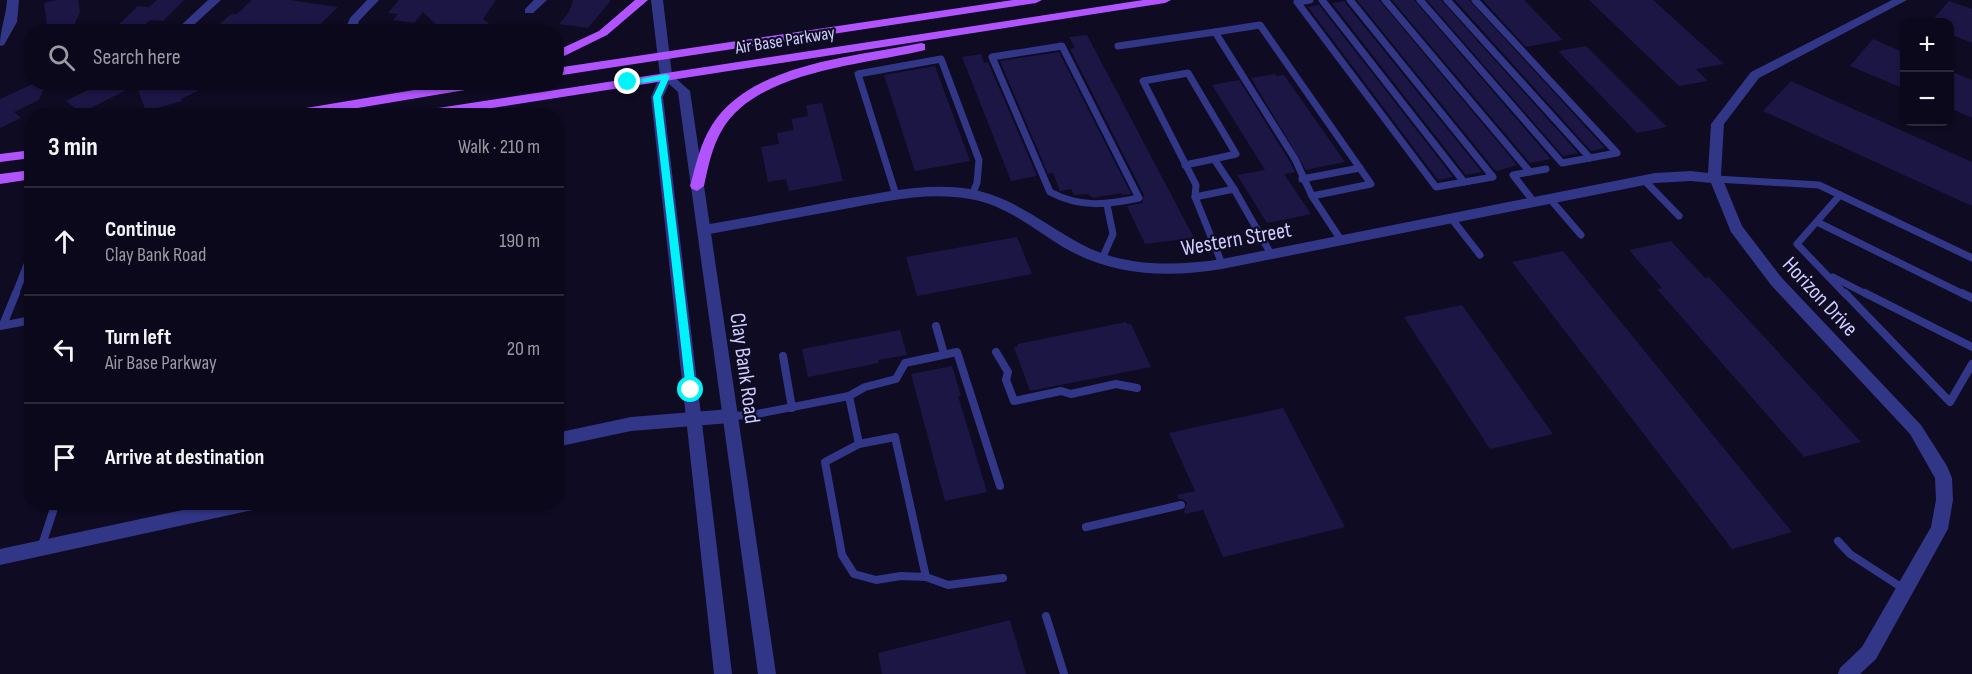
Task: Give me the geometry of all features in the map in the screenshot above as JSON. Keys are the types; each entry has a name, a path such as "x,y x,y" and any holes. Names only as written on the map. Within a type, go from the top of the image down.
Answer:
{"main road":[{"path":"564,52 597,37 642,0"},
{"name":"Air Base Parkway","path":"564,71 1036,0"},
{"name":"Air Base Parkway","path":"463,108 1164,0"},
{"path":"697,186 705,154 722,120 736,106 770,84 811,70 919,47 1002,25"},
{"path":"330,108 436,90"},
{"path":"0,158 24,155"},
{"path":"0,179 24,175"}],"street":[{"path":"0,42 11,22 13,0"},
{"path":"188,24 215,0"},
{"path":"353,24 373,0"},
{"path":"529,11 541,0"},
{"path":"657,0 666,76 657,97 723,674"},
{"name":"Horizon Drive","path":"1846,674 1869,653 1939,529 1945,508 1942,474 1934,456 1908,421 1753,254 1736,227 1716,179 1713,146 1719,118 1739,87 1771,64 1901,0"},
{"name":"Clay Bank Road","path":"666,76 684,91 767,674"},
{"name":"Western Street","path":"704,230 896,195 935,191 972,195 1015,208 1068,243 1102,259 1124,265 1163,270 1222,264 1644,180 1691,176 1716,179"},
{"path":"564,438 630,424 730,416"},
{"path":"0,557 219,510"}],"lane":[{"path":"1310,0 1297,2 1436,188 1493,177 1350,0"},
{"path":"1322,0 1464,182"},
{"path":"1385,0 1530,172"},
{"path":"1420,0 1562,163 1617,153 1475,0"},
{"path":"1448,0 1590,158"},
{"path":"1118,46 1260,25 1371,184 1312,196"},
{"path":"1215,32 1295,159 1312,196 1341,240"},
{"path":"1062,46 1139,198 1107,205 1084,206 1064,201 1050,192 992,57 1062,46"},
{"path":"896,195 858,74 941,59 979,160 977,183 972,195"},
{"path":"1185,165 1236,154 1188,73 1143,81 1185,165 1196,185 1195,197 1222,264"},
{"path":"1214,159 1271,254"},
{"path":"1302,178 1359,168"},
{"path":"1534,202 1513,175 1546,169"},
{"path":"1716,179 1819,185 1972,258"},
{"path":"1644,180 1679,216"},
{"path":"1195,197 1234,189"},
{"path":"1840,195 1797,243 1950,402 1972,364"},
{"path":"1550,199 1581,235"},
{"path":"1102,259 1113,234 1107,205"},
{"path":"1451,218 1480,255"},
{"path":"1817,222 1972,298"},
{"path":"2,325 24,271"},
{"path":"1826,273 1972,347"},
{"path":"2,325 24,321"},
{"path":"936,326 944,354"},
{"path":"730,416 792,408 849,396 865,387 896,379 905,363 957,352 1000,486"},
{"path":"996,352 1008,372 1006,380 1014,401 1061,391 1071,394 1116,384 1137,388"},
{"path":"783,356 792,408"},
{"path":"849,396 859,444"},
{"path":"926,578 895,437 859,444 825,462 842,555 854,574 876,580 901,576 926,578 948,585 1003,578"},
{"path":"1086,527 1181,505"},
{"path":"41,548 53,510"},
{"path":"1838,541 1850,554 1906,590"},
{"path":"1046,616 1064,674"}],"building":[{"path":"56,0 78,0 80,12 75,24 47,24 44,3"},
{"path":"157,0 184,0 163,21 150,20 145,24 119,24 138,6 149,7"},
{"path":"252,0 290,0 338,7 320,24 220,24 231,14 237,14"},
{"path":"399,0 496,0 483,19 490,24 436,24 423,12 414,23 393,20 398,14 388,13"},
{"path":"573,0 611,0 588,28 559,24 569,12"},
{"path":"1357,0 1379,0 1517,165 1497,171 1494,169"},
{"path":"1392,0 1414,0 1551,159 1530,163"},
{"path":"1427,0 1441,0 1578,153 1563,156"},
{"path":"1455,0 1469,0 1605,148 1591,151"},
{"path":"1483,0 1524,0 1563,40 1526,47"},
{"path":"1589,0 1653,0 1724,64 1696,69 1708,81 1679,86"},
{"path":"1345,1 1482,172 1466,175 1332,3"},
{"path":"1949,1 1972,9 1972,43 1954,36 1954,18 1934,18"},
{"path":"1319,5 1453,177 1438,180 1308,7"},
{"path":"1087,35 1194,238 1145,244 1127,206 1142,203 1144,195 1070,49 1075,48 1069,37"},
{"path":"1873,39 1900,51 1900,87 1850,66"},
{"path":"1586,46 1667,127 1637,133 1558,51"},
{"path":"1059,52 1131,194 1122,195 1121,193 1093,198 1088,194 1074,195 1071,189 1060,191 1053,173 1048,174 1000,61"},
{"path":"981,54 984,63 988,62 1037,176 1011,181 962,57"},
{"path":"935,66 970,161 915,171 884,75"},
{"path":"1954,73 1972,80 1972,118 1954,110"},
{"path":"1275,74 1276,76 1284,75 1345,162 1306,170 1251,78"},
{"path":"1239,80 1290,162 1295,172 1284,174 1311,214 1267,223 1237,175 1265,170 1212,85"},
{"path":"1791,81 1972,162 1972,206 1763,111"},
{"path":"24,88 24,90 43,90 39,100 14,112 21,118 0,128 0,99"},
{"path":"87,90 126,90 91,108 75,108 66,101"},
{"path":"199,90 181,99 182,101 157,108 145,108 138,91"},
{"path":"822,103 843,181 789,191 786,179 768,182 761,147 779,144 777,133 794,130 791,119 808,116 806,105"},
{"path":"1017,237 1032,274 917,296 906,257"},
{"path":"1671,241 1705,278 1709,277 1861,442 1804,457 1657,289 1662,288 1629,250"},
{"path":"1563,251 1792,532 1732,549 1512,262"},
{"path":"1462,305 1553,434 1490,449 1404,317"},
{"path":"1126,322 1131,324 1151,367 1030,391 1014,347 1018,344"},
{"path":"900,330 907,355 808,377 802,349"},
{"path":"952,366 961,396 958,396 987,492 945,501 911,374"},
{"path":"1283,408 1345,527 1223,557 1203,510 1185,514 1187,503 1179,499 1177,495 1195,491 1169,433"},
{"path":"1010,620 1026,674 882,674 878,653"}],"route":[{"path":"628,82 666,76 657,97 691,390"}]}
